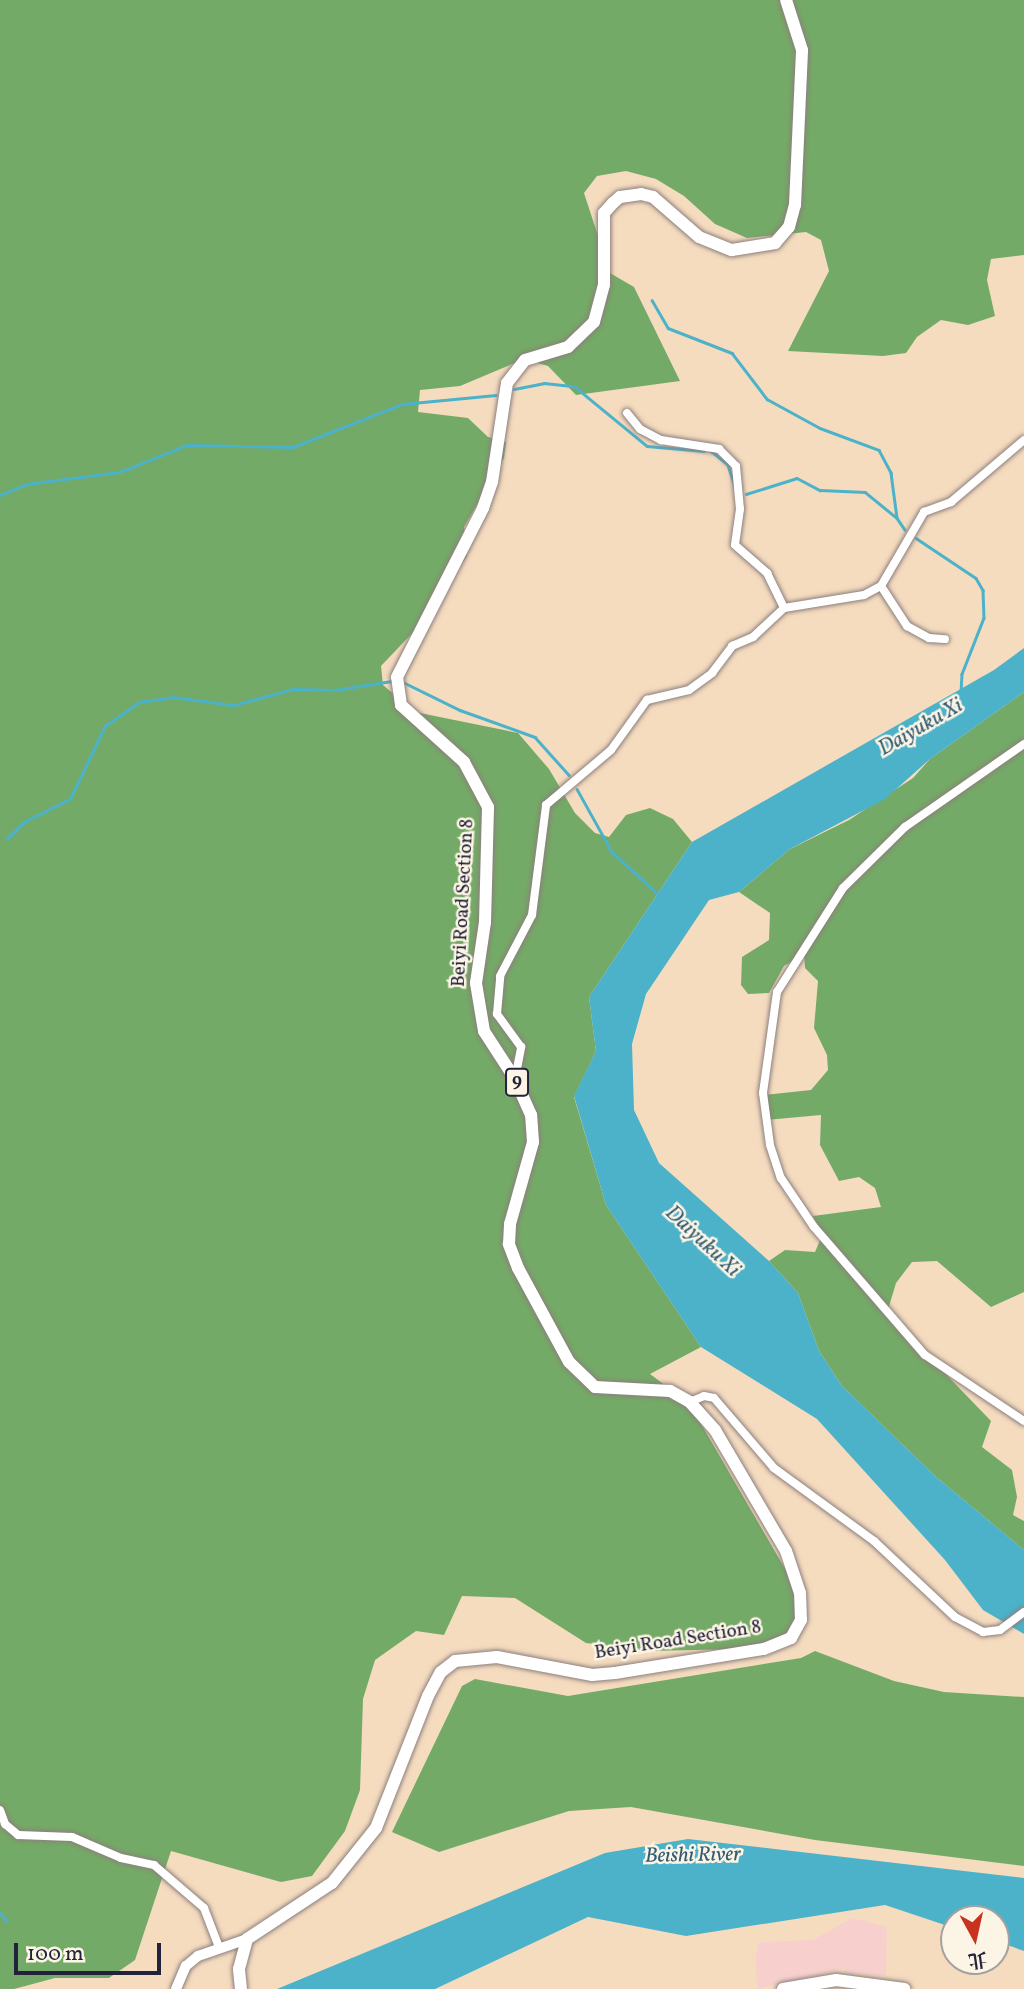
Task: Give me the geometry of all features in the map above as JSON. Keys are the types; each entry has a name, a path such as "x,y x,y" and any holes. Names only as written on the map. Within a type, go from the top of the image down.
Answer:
{"main road":[{"name":"Beiyi Road Section 8","path":"247,1939 332,1883 353,1862 376,1828 428,1696 441,1672 455,1661 497,1657 592,1675 764,1649 791,1638 801,1620 802,1605 786,1551 733,1456 690,1402 661,1389 595,1387 569,1362 543,1318 509,1244 510,1224 533,1142 531,1115 515,1079 484,1031 478,1006 488,807 464,762 401,705 400,663 483,508 492,482 507,383 525,360 568,347 593,321 604,285 604,213 613,203 632,195 653,197 699,237 732,250 775,243 789,227 795,205 802,50 786,0"},
{"path":"241,1989 239,1969 247,1939"},
{"path":"783,1989 836,1980 904,1989"}],"street":[{"path":"627,413 640,429 661,440 719,449 736,466 740,509 735,545 767,573 785,608"},
{"path":"515,1079 521,1047 497,1014 500,976 532,915 546,805 611,750 647,700 689,690 712,673 732,646 753,637 785,608 864,595 881,586 924,513 951,502 1024,440"},
{"path":"881,586 907,626 929,638 945,639"},
{"path":"1024,744 905,827 843,888 778,992 763,1093 770,1145 781,1178 814,1227 925,1355 1024,1421"},
{"path":"690,1402 704,1396 714,1398 774,1468 874,1541 955,1617 983,1632 1000,1630 1024,1612"},
{"path":"0,1810 5,1824 18,1835 72,1837 121,1858 154,1865 204,1909 219,1947"},
{"path":"176,1989 186,1966 219,1947 247,1939"}],"shaded area":[{"path":"852,1918 887,1927 886,1976 845,1973 845,1968 758,1989 755,1958 759,1942 813,1940"}],"green space":[{"path":"0,0 1024,0 1024,255 991,259 987,280 995,316 968,325 941,320 917,337 906,353 883,356 788,351 829,271 821,240 806,232 747,238 715,224 684,196 656,179 626,171 597,176 584,193 601,245 603,269 634,287 680,381 576,395 548,366 524,359 460,386 420,390 418,412 468,418 488,437 506,442 504,458 464,527 467,556 421,624 381,666 383,685 415,712 518,733 549,769 575,813 595,833 609,837 626,815 650,808 673,819 692,842 589,997 596,1051 574,1097 606,1205 701,1347 650,1374 689,1403 799,1593 801,1619 786,1639 737,1649 650,1651 586,1643 515,1598 462,1596 444,1635 416,1631 375,1660 363,1699 360,1790 345,1831 312,1876 281,1882 171,1851 135,1960 109,1978 55,1978 14,1989 0,1989"},
{"path":"1024,692 1024,1292 991,1307 937,1261 912,1262 896,1283 887,1313 991,1421 982,1447 1012,1470 1017,1497 1013,1515 1024,1521 1024,1550 935,1476 842,1386 819,1351 798,1293 769,1261 785,1250 815,1252 822,1236 813,1216 881,1207 875,1188 859,1177 839,1181 820,1145 821,1115 766,1120 764,1095 811,1090 828,1070 827,1055 814,1028 818,981 805,968 804,954 784,966 769,993 748,994 741,985 742,957 769,940 770,913 739,892 790,849 849,820 913,778 930,759"},
{"path":"815,1651 894,1681 944,1692 1024,1697 1024,1866 815,1840 631,1807 569,1811 439,1852 392,1832 462,1686 475,1679 568,1696 801,1658"}],"water":[{"name":"Daiyuku Xi","path":"1024,648 1024,692 930,759 885,799 790,849 739,892 709,900 646,994 632,1044 634,1110 659,1163 769,1261 798,1293 819,1351 842,1386 935,1476 1024,1550 1024,1634 983,1610 945,1560 817,1419 701,1347 606,1205 574,1096 596,1051 589,997 692,842 994,670"},
{"name":"Beishi River","path":"688,1839 1024,1878 1024,1951 1010,1946 1010,1905 940,1905 940,1923 885,1905 686,1936 588,1917 435,1989 277,1989 605,1853"}],"waterway":[{"path":"652,300 668,328 732,353 767,399 820,428 879,450 891,473 897,518 905,530"},
{"path":"514,389 544,383 574,386 647,446 704,451"},
{"path":"0,495 27,484 120,472 187,445 293,447 402,404 496,395"},
{"path":"711,451 728,465 735,487"},
{"path":"746,494 797,478 820,490 865,492 897,518"},
{"name":"Daiyuku Xi","path":"916,538 976,578 983,590 984,618 962,674 961,691"},
{"path":"7,839 24,822 70,799 105,726 139,702 173,697 234,705 293,689 335,690 391,681"},
{"path":"401,681 460,710 535,737 569,775"},
{"path":"577,789 612,852 657,893"},
{"path":"0,1912 7,1921"}]}
